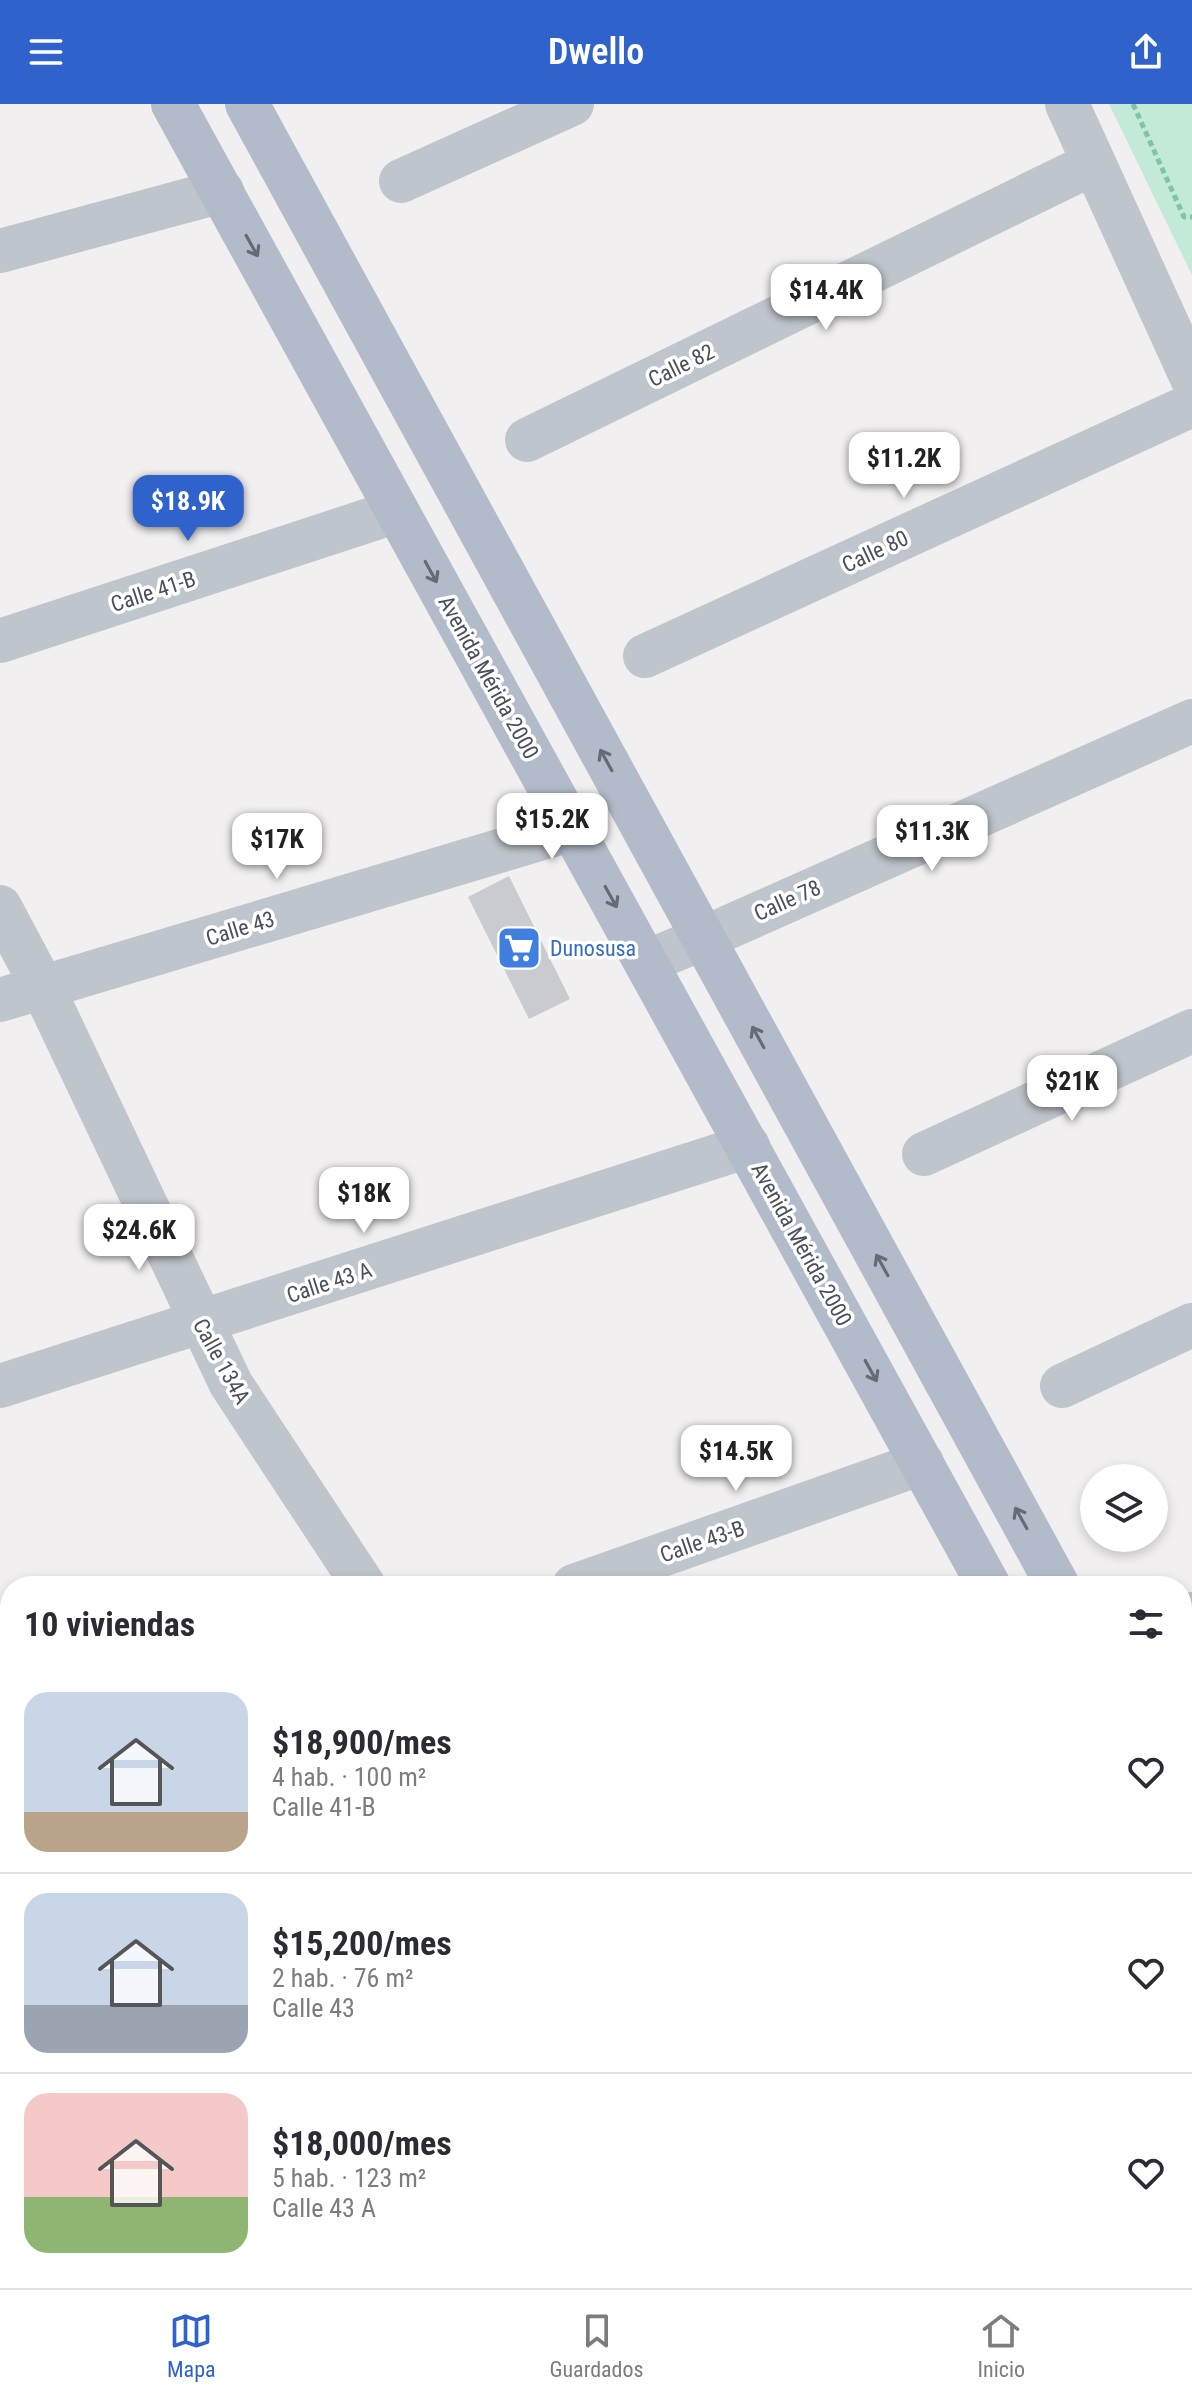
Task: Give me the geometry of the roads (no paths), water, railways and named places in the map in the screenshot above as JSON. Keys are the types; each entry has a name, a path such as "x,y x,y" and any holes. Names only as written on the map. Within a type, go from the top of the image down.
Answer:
{"main road":[{"name":"Avenida Mérida 2000","path":"173,104 984,1576"},
{"path":"247,104 1053,1576"}],"street":[{"path":"401,181 572,104"},
{"path":"1067,104 1192,378"},
{"name":"Calle 82","path":"527,440 1094,163"},
{"path":"0,251 222,191"},
{"name":"Calle 80","path":"645,656 1192,405"},
{"name":"Calle 41-B","path":"0,641 397,511"},
{"name":"Calle 78","path":"646,962 1192,721"},
{"name":"Calle 43","path":"0,1000 573,829"},
{"name":"Calle 134A","path":"0,907 42,986 231,1384 357,1576"},
{"path":"924,1154 1192,1031"},
{"name":"Calle 43 A","path":"0,1386 748,1146"},
{"path":"1062,1386 1192,1325"},
{"name":"Calle 43-B","path":"602,1576 922,1463"}],"place":[{"name":"Dunosusa","path":"519,948"}]}
